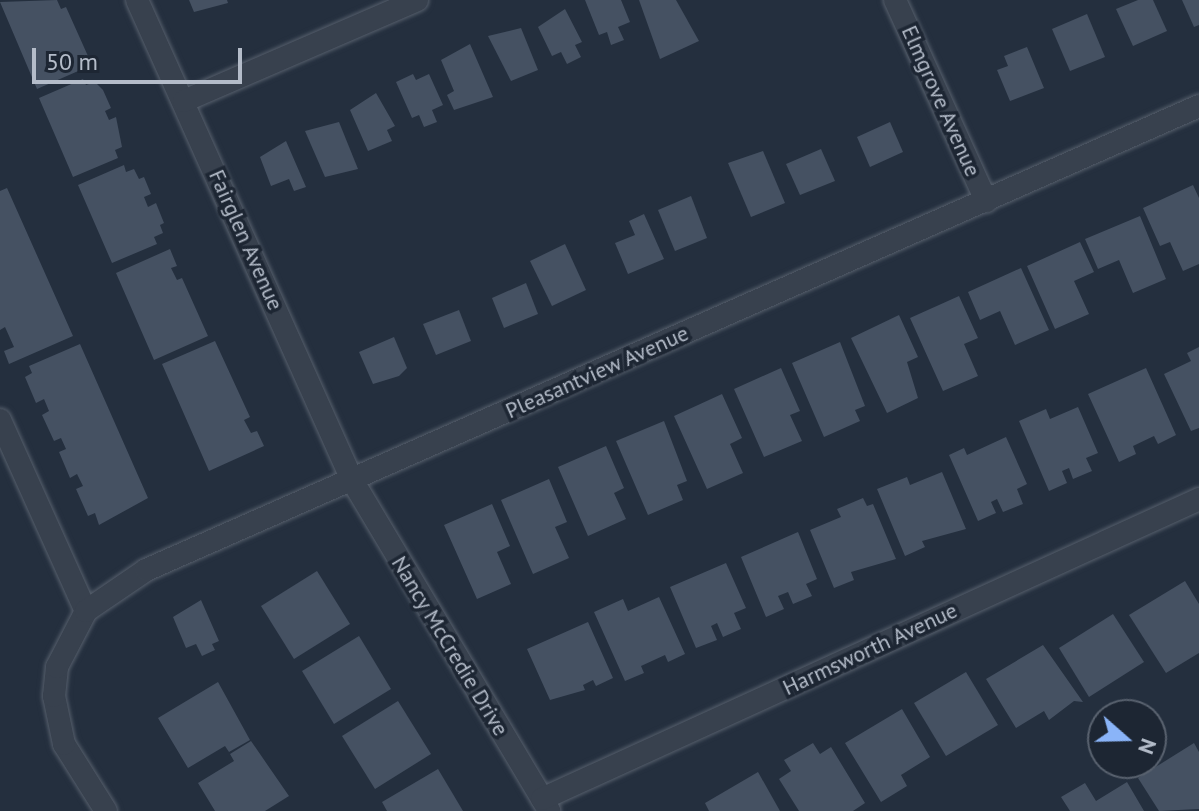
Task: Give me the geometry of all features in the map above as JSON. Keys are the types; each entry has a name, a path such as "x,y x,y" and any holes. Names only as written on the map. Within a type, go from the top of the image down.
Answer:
{"street":[{"name":"Fairglen Avenue","path":"137,0 352,480"},
{"path":"184,101 417,0"},
{"name":"Elmgrove Avenue","path":"895,0 986,201"},
{"name":"Pleasantview Avenue","path":"106,811 64,744 54,696 65,644 86,611 146,570 1199,106"},
{"path":"0,420 86,611"},
{"name":"Nancy McCredie Drive","path":"352,480 545,805"},
{"name":"Harmsworth Avenue","path":"545,805 1199,499"}],"building":[{"path":"57,0 61,9 66,7 92,65 37,89 0,2"},
{"path":"189,0 227,0 228,3 194,12"},
{"path":"585,0 621,0 630,22 618,27 624,40 611,45 607,32 599,35"},
{"path":"639,0 676,0 699,41 660,59"},
{"path":"1138,0 1153,0 1167,31 1133,46 1116,9"},
{"path":"1182,0 1199,0 1199,25 1194,27"},
{"path":"565,9 582,42 575,45 581,57 567,64 561,52 552,56 538,27"},
{"path":"1087,14 1105,57 1070,71 1052,29"},
{"path":"521,28 538,70 511,81 488,36"},
{"path":"470,44 493,97 454,110 447,95 454,91 441,60"},
{"path":"1027,47 1044,88 1010,101 997,70 1008,66 1004,56"},
{"path":"413,74 416,80 429,74 443,105 432,110 437,122 424,127 419,115 412,118 396,82"},
{"path":"83,79 86,85 95,82 103,90 111,108 105,111 109,120 116,117 122,147 115,150 118,158 73,177 39,98"},
{"path":"376,93 395,126 387,130 392,141 368,151 350,110"},
{"path":"339,122 358,169 325,177 305,131"},
{"path":"890,122 903,152 870,167 857,137"},
{"path":"286,141 306,187 294,191 289,179 271,186 260,157"},
{"path":"821,149 835,181 800,195 786,164"},
{"path":"763,151 785,203 751,217 728,163"},
{"path":"124,165 126,172 134,169 139,179 144,177 151,194 144,197 148,207 156,203 164,223 160,225 163,233 154,237 157,244 112,263 78,185"},
{"path":"1193,185 1199,198 1199,264 1183,271 1170,242 1160,246 1143,208"},
{"path":"7,188 73,336 9,364 4,351 14,347 5,327 0,330 0,191"},
{"path":"691,196 707,238 675,251 658,210"},
{"path":"644,214 664,259 628,274 615,243 635,235 629,221"},
{"path":"1140,216 1166,279 1133,293 1119,260 1098,269 1085,239"},
{"path":"1080,242 1094,272 1074,281 1089,314 1055,329 1027,266"},
{"path":"565,244 586,290 552,306 530,261"},
{"path":"170,249 177,266 171,268 177,280 182,278 208,336 154,360 116,273"},
{"path":"1021,268 1049,330 1015,345 1000,311 980,320 968,292"},
{"path":"526,283 538,314 504,328 492,298"},
{"path":"959,296 978,338 964,344 978,376 943,391 910,318"},
{"path":"459,310 471,341 436,355 423,324"},
{"path":"899,315 918,357 907,362 918,398 887,413 851,338"},
{"path":"394,337 407,368 399,376 373,384 359,352"},
{"path":"215,341 250,417 244,420 251,433 257,431 264,446 209,471 162,364"},
{"path":"840,342 865,406 855,410 860,421 824,437 792,363"},
{"path":"80,344 148,498 99,525 95,513 88,516 76,489 83,486 77,474 70,478 59,452 66,449 61,438 54,441 42,415 49,411 44,399 36,403 25,377 32,373 29,366"},
{"path":"1199,347 1199,428 1191,431 1164,374 1191,361 1187,353"},
{"path":"781,368 800,411 790,415 802,441 764,457 734,389"},
{"path":"1146,368 1176,435 1158,444 1154,436 1133,446 1136,454 1119,462 1088,394"},
{"path":"722,394 742,438 730,444 743,473 707,489 674,416"},
{"path":"1078,407 1098,453 1086,458 1092,471 1073,479 1069,468 1062,471 1067,483 1049,491 1019,421 1046,409 1050,419"},
{"path":"664,421 687,481 677,485 683,500 648,515 616,441"},
{"path":"1006,437 1027,484 1017,489 1023,504 1003,512 997,499 991,502 996,513 978,521 949,455 964,448 967,455"},
{"path":"606,446 624,488 614,493 626,519 588,536 558,467"},
{"path":"942,472 966,529 922,541 925,547 905,556 877,489 907,477 910,485"},
{"path":"549,479 567,522 555,527 569,558 533,574 501,500"},
{"path":"863,498 867,506 873,504 896,559 851,572 854,580 834,588 810,530 841,517 837,509"},
{"path":"492,504 510,546 497,552 511,584 477,599 444,525"},
{"path":"798,532 817,579 806,584 812,596 793,604 788,592 778,596 784,609 766,617 741,557"},
{"path":"726,563 746,608 734,613 741,629 723,637 717,623 711,626 717,640 696,648 670,587"},
{"path":"317,571 350,624 294,659 261,606"},
{"path":"1185,581 1199,604 1199,653 1166,673 1129,615"},
{"path":"659,597 685,654 668,662 665,655 641,666 644,673 625,681 594,612 623,599 628,611"},
{"path":"201,600 219,641 212,644 215,650 202,656 196,644 186,648 173,617"},
{"path":"1113,614 1144,662 1089,697 1059,648"},
{"path":"588,622 613,678 596,686 593,680 583,685 585,690 550,700 527,649"},
{"path":"359,636 391,689 334,724 302,671"},
{"path":"1043,645 1083,702 1074,701 1049,720 1044,711 1016,728 986,679"},
{"path":"966,672 998,725 946,756 914,703"},
{"path":"218,682 250,740 229,752 225,746 188,768 158,718"},
{"path":"398,701 431,754 375,789 342,736"},
{"path":"902,709 930,757 901,775 907,786 881,802 845,743"},
{"path":"251,741 289,796 265,811 215,811 198,783 234,761 230,754"},
{"path":"813,743 820,754 831,747 865,803 853,811 799,811 779,779 791,771 784,760"},
{"path":"1194,743 1199,752 1199,809 1159,811 1139,779 1167,779 1167,760"},
{"path":"438,769 463,811 387,811 382,802"},
{"path":"758,772 780,811 709,811 705,803"},
{"path":"1127,782 1144,811 1070,811 1061,797 1085,783 1096,801"}]}
